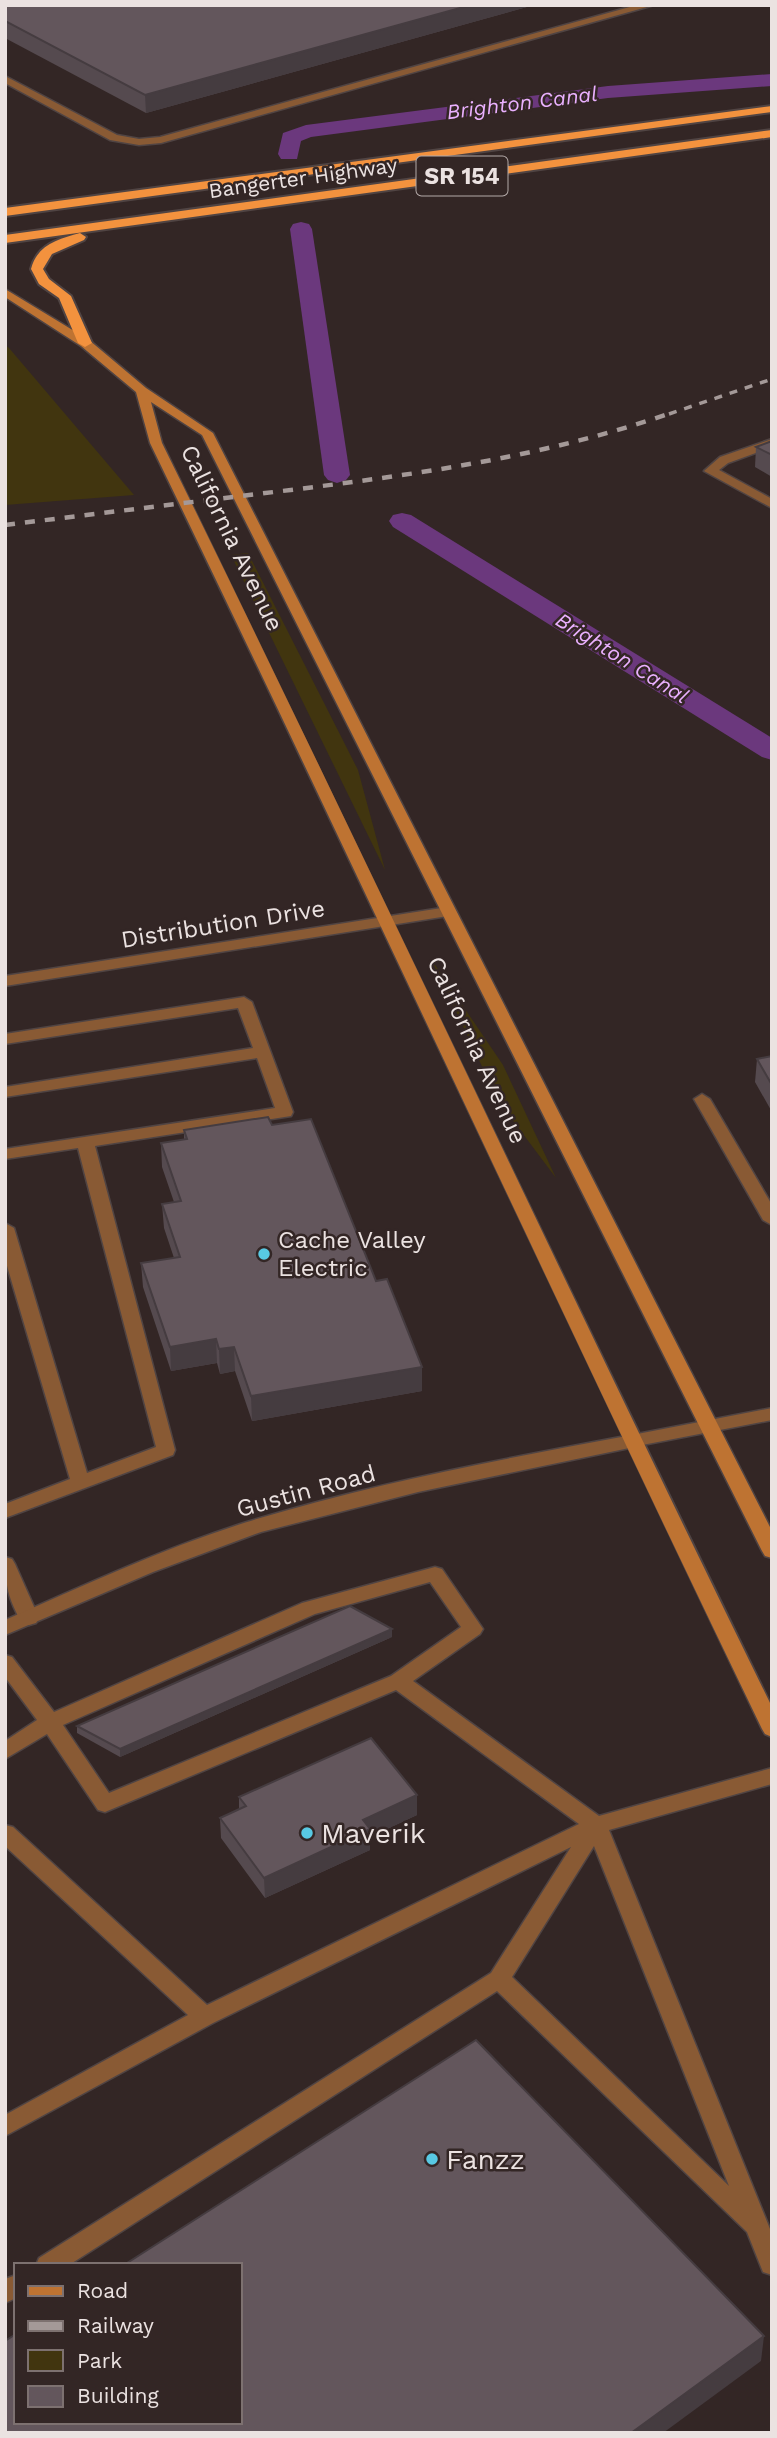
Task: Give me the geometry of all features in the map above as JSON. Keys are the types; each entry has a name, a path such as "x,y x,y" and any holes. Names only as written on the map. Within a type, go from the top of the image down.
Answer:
{"highway":[{"name":"Bangerter Highway","path":"5,212 772,109"},
{"name":"Bangerter Highway","path":"5,239 772,133"},
{"path":"85,343 65,296 44,281 38,273 38,260 48,250 65,242 152,218"}],"main road":[{"name":"California Avenue","path":"5,292 85,343 142,391 207,433 772,1551"},
{"name":"California Avenue","path":"142,391 156,443 387,921 632,1441 770,1720"}],"street":[{"path":"5,79 114,138 139,142 161,140 649,5"},
{"path":"772,443 724,460 710,471 772,504"},
{"name":"Distribution Drive","path":"5,981 448,912"},
{"path":"5,1040 244,1002 285,1112 5,1154"},
{"path":"5,1092 262,1052"},
{"path":"702,1099 772,1220"},
{"path":"5,1511 166,1450 85,1142"},
{"path":"5,1228 81,1483"},
{"name":"Gustin Road","path":"5,1628 194,1549 290,1517 524,1462 772,1414"},
{"path":"5,1564 29,1618"},
{"path":"5,1662 50,1722 105,1804 398,1681 473,1629 435,1574 309,1608 50,1722 5,1752"},
{"path":"398,1681 596,1825 772,2265"},
{"path":"5,2126 205,2017 596,1825 772,1776"},
{"path":"51,2263 499,1979 596,1825"},
{"path":"5,1833 205,2017"},
{"path":"499,1979 757,2229"}],"green space":[{"path":"5,345 9,348 134,495 5,505"},
{"path":"248,553 358,770 385,870 231,555"},
{"path":"431,959 503,1065 556,1178 499,1102"}],"building":[{"path":"5,5 471,5 145,95 5,21"},
{"path":"772,441 772,455 756,447"},
{"path":"772,1056 772,1085 757,1059"},
{"name":"Cache Valley Electric","path":"268,1117 272,1125 311,1119 376,1281 387,1279 422,1367 251,1396 234,1347 219,1349 216,1339 170,1347 141,1263 180,1257 162,1204 181,1201 161,1143 187,1139 184,1130"},
{"path":"350,1606 392,1629 120,1749 77,1726"},
{"name":"Maverik","path":"371,1738 417,1795 363,1820 370,1829 264,1878 220,1818 246,1806 239,1797"},
{"path":"476,2040 764,2336 631,2433 5,2433 5,2341 14,2335 14,2424 242,2424 242,2263 127,2263"}],"waterway":[{"name":"Brighton Canal","path":"289,154 291,138 306,131 608,92 772,80"},
{"name":"Brighton Canal","path":"301,229 337,475"},
{"name":"Brighton Canal","path":"402,521 772,751"}],"railway":[{"path":"669,414 772,379"},
{"path":"5,525 325,486 476,463 575,442 674,412"}],"place":[{"name":"Cache Valley Electric","path":"264,1254"},
{"name":"Maverik","path":"307,1833"},
{"name":"Fanzz","path":"432,2159"}]}
